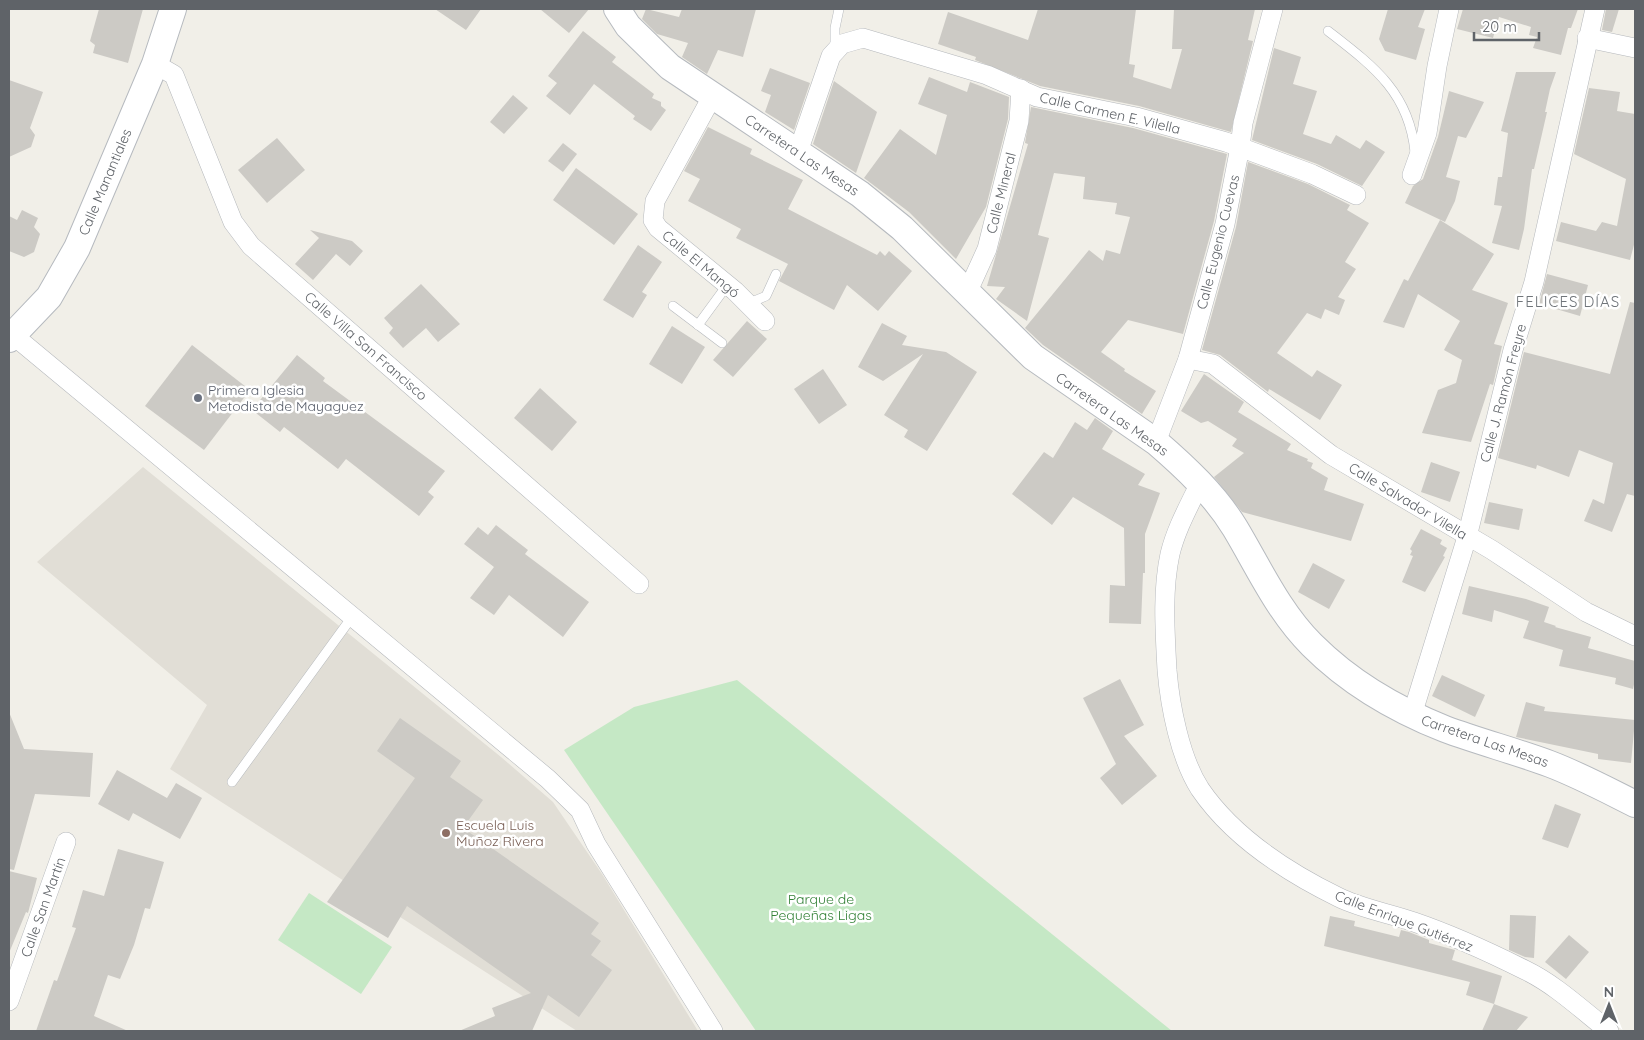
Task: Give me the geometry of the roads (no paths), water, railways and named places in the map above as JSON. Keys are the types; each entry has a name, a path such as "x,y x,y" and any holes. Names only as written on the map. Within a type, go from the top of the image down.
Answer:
{"street":[{"name":"Calle Manantiales","path":"11,337 49,298 77,248 155,64 173,9"},
{"name":"Calle Eugenio Cuevas","path":"1156,442 1188,359 1225,224 1243,123 1273,9"},
{"path":"1414,169 1427,132 1437,66 1449,9"},
{"name":"Calle J. Ramón Freyre","path":"1412,715 1467,537 1513,350 1534,282 1595,9"},
{"name":"Carretera Las Mesas","path":"626,15 670,67 860,194 902,228 1033,357 1156,442 1200,483 1234,527 1261,577 1288,616 1310,644 1334,666 1378,696 1412,715 1447,729 1551,764 1635,804"},
{"name":"Calle Carmen E. Vilella","path":"835,50 852,40 863,38 987,75 1037,97 1136,117 1240,147 1312,174 1356,196"},
{"path":"1587,38 1635,48"},
{"path":"798,152 827,64 835,50"},
{"name":"Calle Villa San Francisco","path":"155,64 174,75 233,222 251,246 639,584"},
{"name":"Calle Mineral","path":"967,293 987,249 1019,121 1021,89"},
{"name":"Calle El Mangó","path":"713,94 655,200 652,211 653,220 658,228 728,284 764,321"},
{"path":"11,337 352,616 548,779 580,810 596,844 713,1031"},
{"name":"Calle Salvador Vilella","path":"1188,359 1213,364 1331,455 1586,612 1635,636"},
{"name":"Calle Enrique Gutiérrez","path":"1200,483 1178,528 1170,553 1166,593 1169,695 1178,733 1199,787 1215,808 1264,853 1338,898 1378,912 1413,921 1526,970 1551,985 1609,1031"},
{"name":"Calle San Martín","path":"9,1001 66,842"}],"lane":[{"path":"835,50 835,28 839,9"},
{"path":"1328,31 1374,67 1397,96 1412,126 1414,169"},
{"path":"747,304 766,296 776,274"},
{"path":"698,325 728,284"},
{"path":"673,306 722,343"},
{"path":"232,782 352,616"}],"place":[{"name":"Primera Iglesia Metodista de Mayaguez","path":"198,398"},
{"name":"Escuela Luis Muñoz Rivera","path":"446,833"}],"district":[{"name":"FELICES DÍAS","path":"1568,301"}],"park label":[{"name":"Parque de Pequeñas Ligas","path":"821,908"}]}
